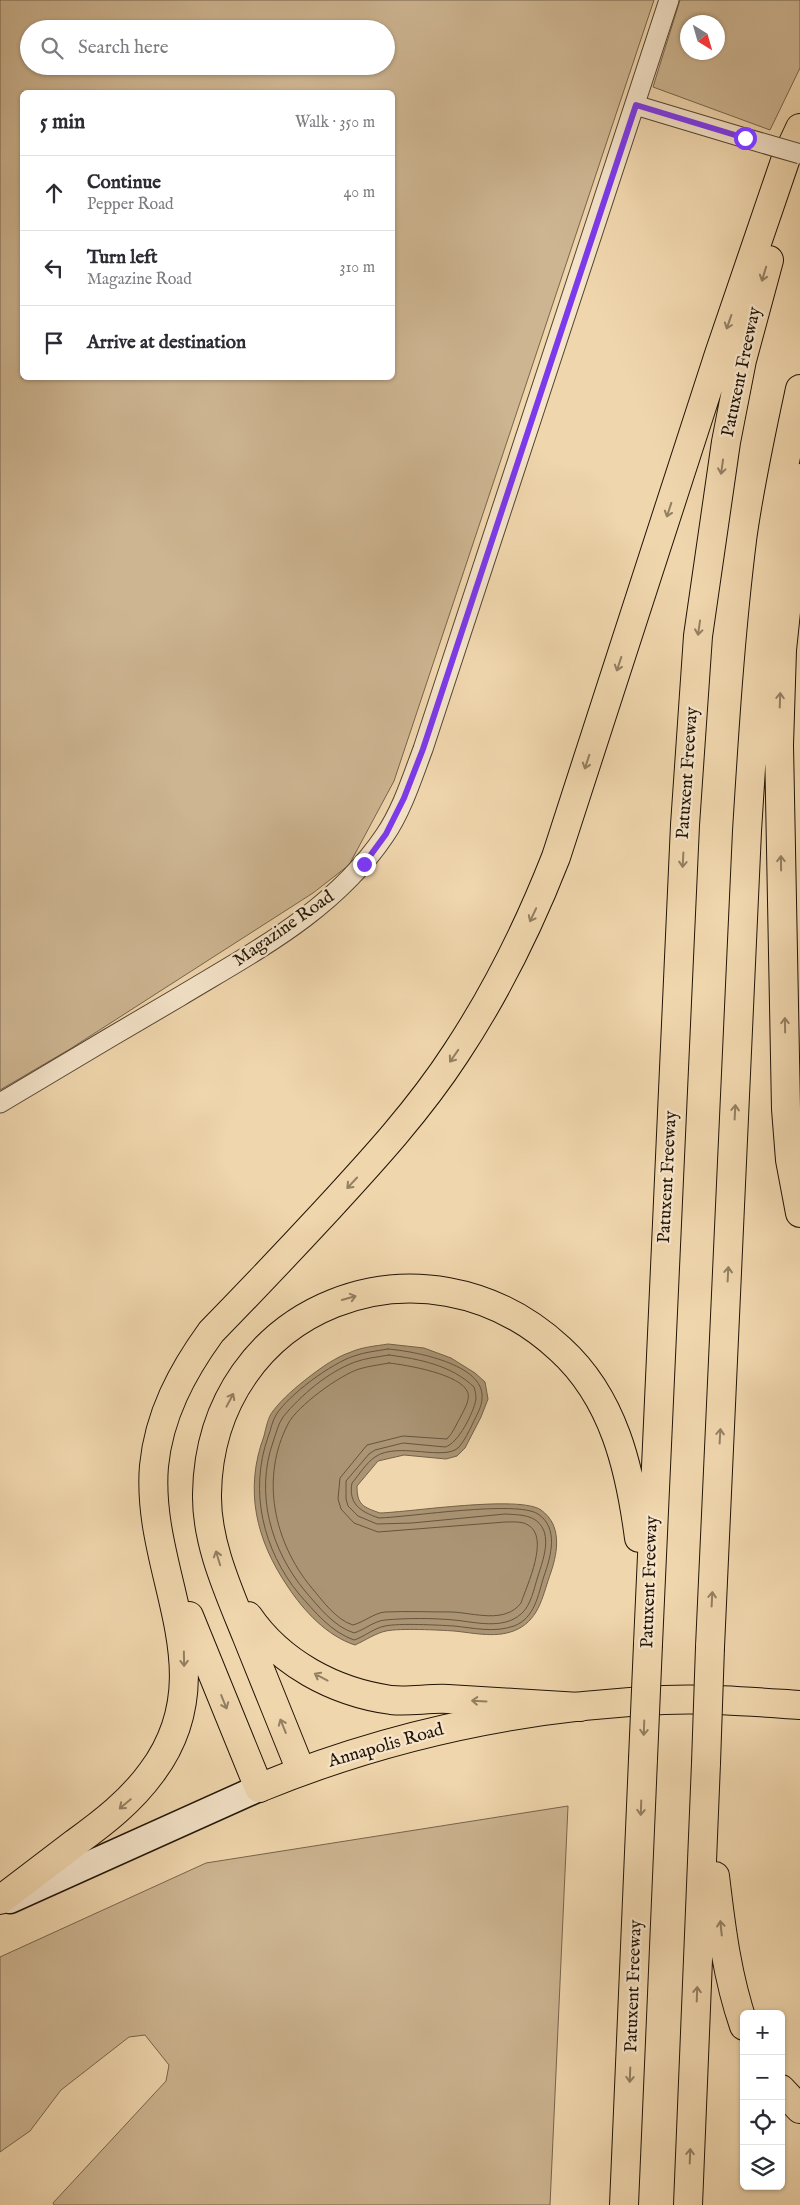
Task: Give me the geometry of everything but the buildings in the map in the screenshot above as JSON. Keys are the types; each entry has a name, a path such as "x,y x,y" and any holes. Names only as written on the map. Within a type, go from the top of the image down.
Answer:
{"main road":[{"path":"0,1902 132,1798 154,1771 170,1742 180,1714 184,1687 184,1653 180,1627 159,1543 154,1503 154,1465 162,1423 175,1389 191,1360 211,1332 373,1161 412,1113 455,1055 507,968 535,910 556,858 745,275 786,158 800,128"},
{"name":"Patuxent Freeway","path":"624,2205 648,1617 685,825 698,636 726,442 742,360 762,281 800,161"},
{"path":"688,2205 710,1647 746,841 771,542 787,449 800,389"},
{"path":"800,478 782,650 779,745 786,1109 790,1160 800,1213"},
{"path":"301,1771 227,1586 210,1532 206,1496 209,1462 215,1436 225,1410 240,1382 258,1356 280,1335 333,1302 366,1293 403,1287 430,1289 475,1298 504,1310 532,1326 562,1350 586,1379 603,1406 617,1435 634,1498 648,1617"},
{"path":"159,1543 259,1788"},
{"path":"227,1586 261,1636 285,1657 345,1690 392,1700 440,1699 580,1707"},
{"name":"Annapolis Road","path":"0,1902 301,1771 420,1735 493,1719 580,1707 665,1700 800,1705"},
{"path":"706,1771 722,1942 733,1994 740,2014"},
{"path":"785,2093 800,2109"}],"street":[{"name":"Magazine Road","path":"0,1103 259,949 306,918 337,893 364,864 386,834 404,798 423,749 669,0"},
{"path":"636,105 800,154"}],"shaded area":[{"path":"0,0 654,0 394,781 349,865 313,893 70,1049 0,1090"},
{"path":"680,0 800,0 800,68 770,130 653,87"},
{"path":"568,1806 550,2205 54,2205 53,2203 166,2081 169,2065 145,2035 129,2037 61,2090 30,2131 0,2152 0,1957 206,1863"}],"water":[{"path":"388,1344 424,1348 451,1358 475,1373 485,1382 488,1399 465,1448 457,1456 446,1459 404,1455 378,1461 357,1486 358,1497 365,1507 380,1513 489,1504 529,1506 541,1510 548,1516 555,1531 555,1556 540,1605 531,1619 518,1629 494,1635 439,1630 392,1630 378,1633 355,1645 335,1636 309,1614 288,1587 268,1551 256,1514 254,1495 258,1456 271,1413 295,1389 335,1359 360,1349"}],"route":[{"path":"364,864 386,834 404,798 423,749 636,105 745,138"}]}
